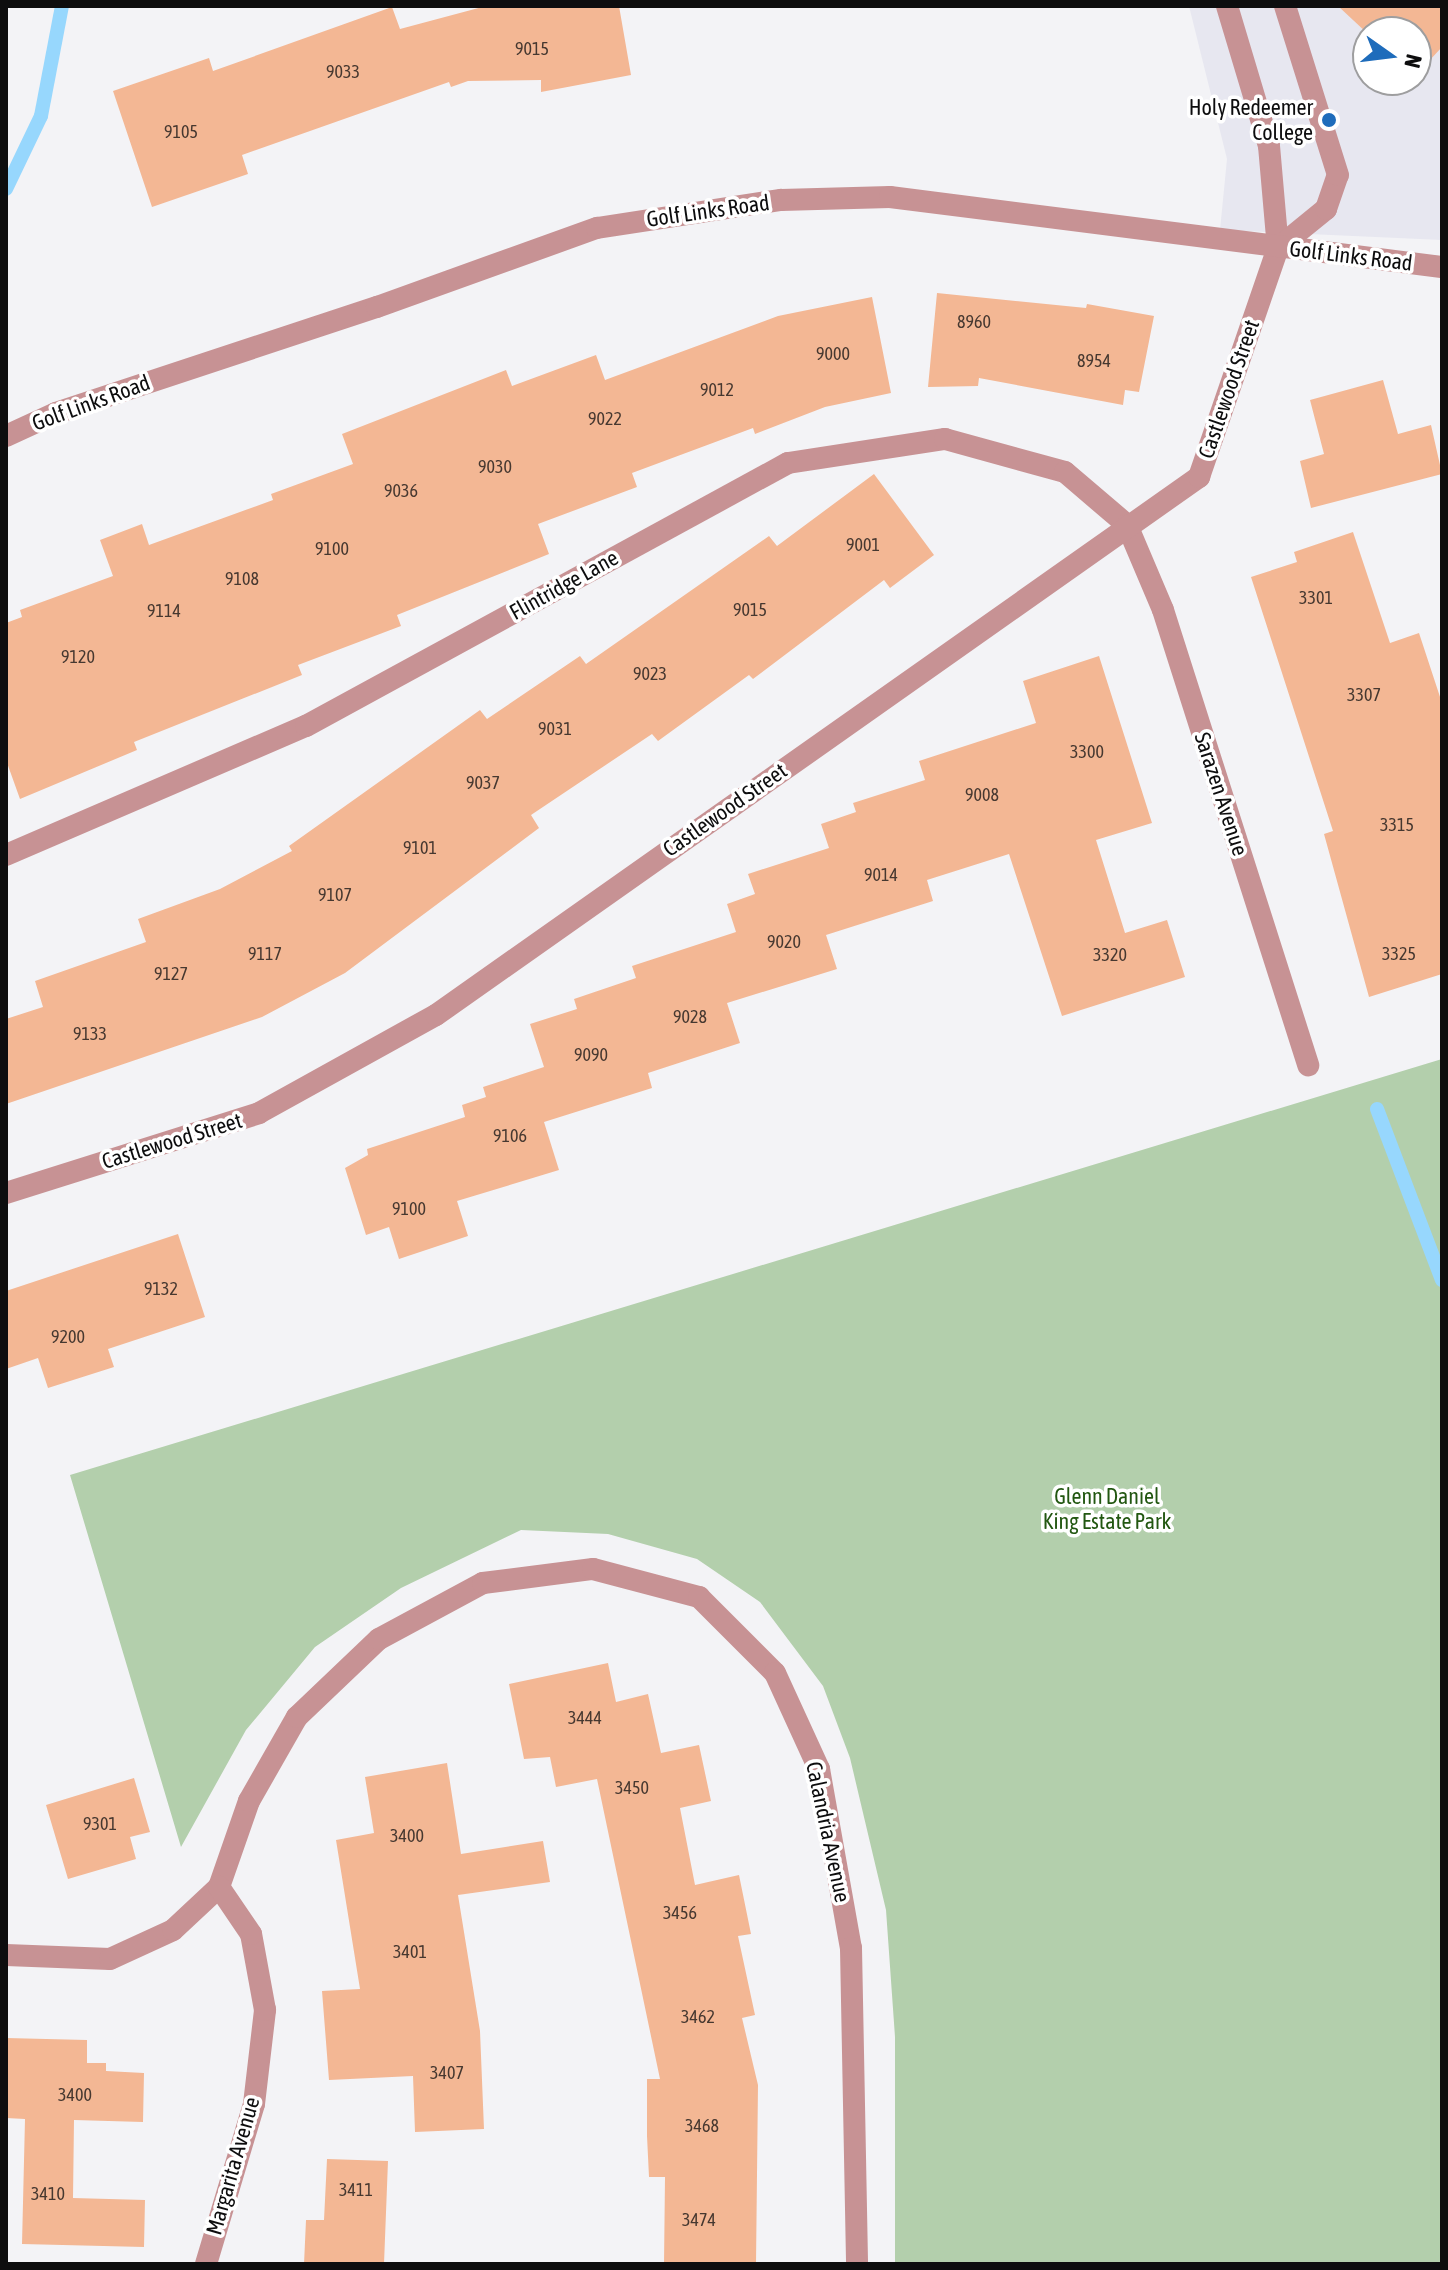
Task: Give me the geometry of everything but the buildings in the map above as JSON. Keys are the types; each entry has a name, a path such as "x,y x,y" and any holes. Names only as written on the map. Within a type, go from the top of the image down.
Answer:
{"street":[{"path":"1227,6 1269,146 1278,248"},
{"path":"1278,248 1326,209 1338,175 1285,6"},
{"name":"Golf Links Road","path":"6,436 56,413 377,307 597,228 781,200 890,197 1442,267"},
{"name":"Castlewood Street","path":"6,1193 259,1113 436,1015 1199,477 1278,248"},
{"name":"Flintridge Lane","path":"6,855 306,726 788,463 945,439 1065,472 1127,525"},
{"name":"Sarazen Avenue","path":"1127,525 1163,610 1308,1065"},
{"name":"Calandria Avenue","path":"219,1887 249,1801 297,1717 379,1639 483,1583 593,1569 699,1597 775,1673 819,1769 851,1948 857,2264"},
{"path":"6,1955 110,1959 173,1930 219,1887"},
{"name":"Margarita Avenue","path":"206,2264 254,2104 265,2010 251,1934 219,1887"}],"shaded area":[{"name":"Holy Redeemer College","path":"1189,6 1442,6 1442,240 1220,230 1227,159"}],"green space":[{"name":"Glenn Daniel King Estate Park","path":"1442,1059 1442,2264 895,2264 895,2037 886,1910 850,1758 823,1686 760,1602 697,1559 608,1534 521,1530 401,1588 315,1647 246,1730 181,1847 70,1475"}],"waterway":[{"path":"6,189 41,116 62,6"},
{"path":"1377,1109 1442,1280"}],"place":[{"name":"Holy Redeemer College","path":"1329,120"}]}
